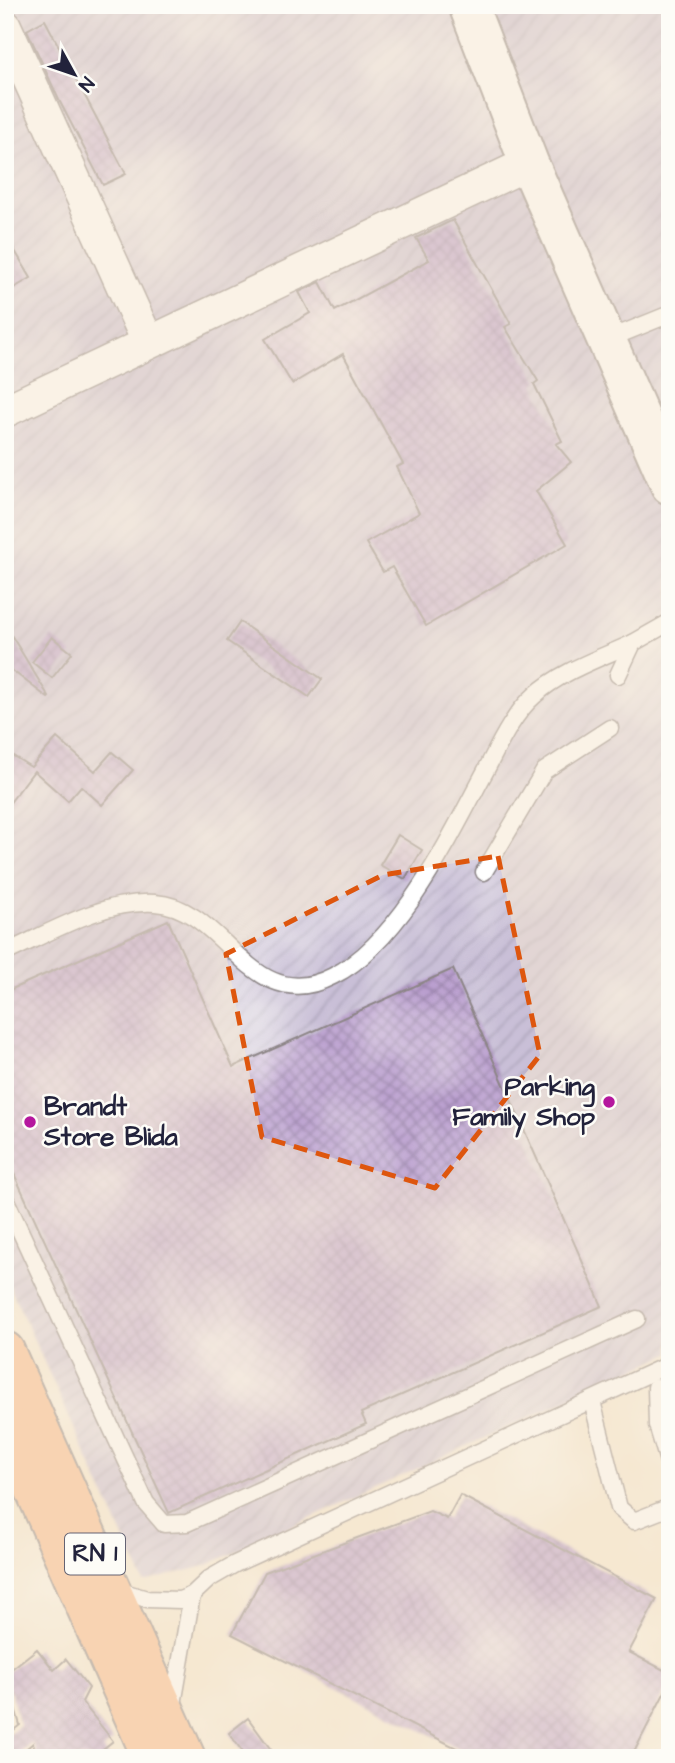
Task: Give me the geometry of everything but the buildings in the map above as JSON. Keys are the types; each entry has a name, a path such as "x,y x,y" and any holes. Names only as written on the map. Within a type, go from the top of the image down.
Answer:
{"highway":[{"name":"RN 1","path":"5,1351 186,1758"},
{"name":"RN 1","path":"5,1422 152,1758"}],"street":[{"path":"468,5 529,163 670,485"},
{"path":"5,26 148,342"},
{"path":"5,411 529,163"}],"lane":[{"path":"606,340 670,314"},
{"path":"5,953 90,914 135,903 156,903 171,906 201,923 250,966 278,984 304,987 334,976 366,951 416,893 496,750 521,710 535,694 670,622"},
{"path":"618,675 633,643"},
{"path":"484,872 544,771 610,728"},
{"path":"5,1198 146,1503 164,1524 187,1523 637,1319"},
{"path":"110,1588 148,1599 180,1600 192,1595 209,1579 235,1563 670,1364"},
{"path":"639,1379 663,1388 657,1425 670,1468"},
{"path":"592,1401 619,1508 634,1521 670,1507"},
{"path":"170,1723 192,1595"}],"highlighted area":[{"path":"498,856 540,1055 435,1188 262,1137 226,954 383,875"}],"shaded area":[{"path":"5,5 670,5 670,1353 205,1566 144,1582 5,1276"}],"place":[{"name":"Parking Family Shop","path":"609,1102"},
{"name":"Brandt Store Blida","path":"30,1122"}]}
